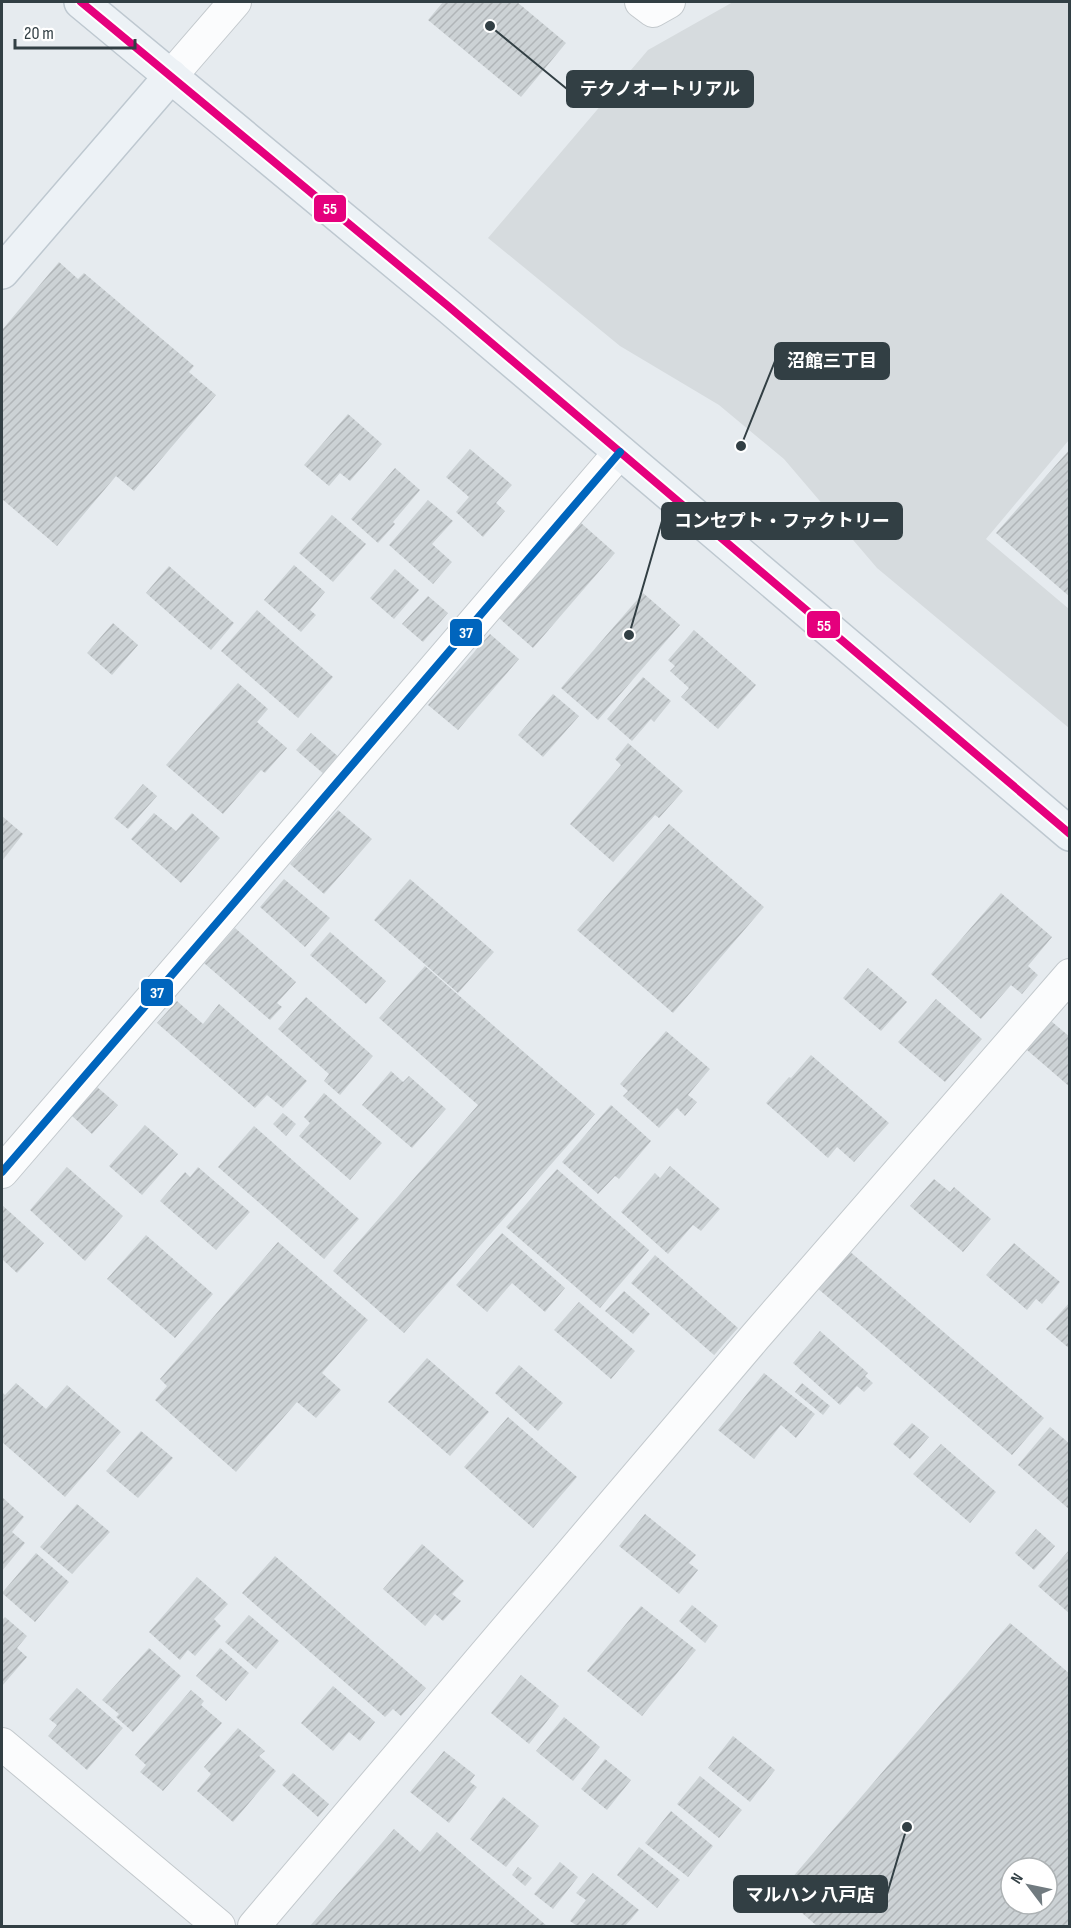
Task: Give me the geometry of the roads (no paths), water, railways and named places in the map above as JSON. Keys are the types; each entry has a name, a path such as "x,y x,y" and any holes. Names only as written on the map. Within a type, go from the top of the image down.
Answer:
{"street":[{"path":"81,2 448,306 1070,834"},
{"path":"2,272 234,2"},
{"path":"641,2 653,11 669,2"},
{"path":"2,1172 620,452"},
{"path":"254,1926 755,1337 1070,975"},
{"path":"2,1744 219,1926"}],"place":[{"name":"テクノオートリアル","path":"490,26"},
{"name":"沼館三丁目","path":"741,446"},
{"name":"コンセプト・ファクトリー","path":"629,635"},
{"name":"マルハン 八戸店","path":"907,1827"}]}
